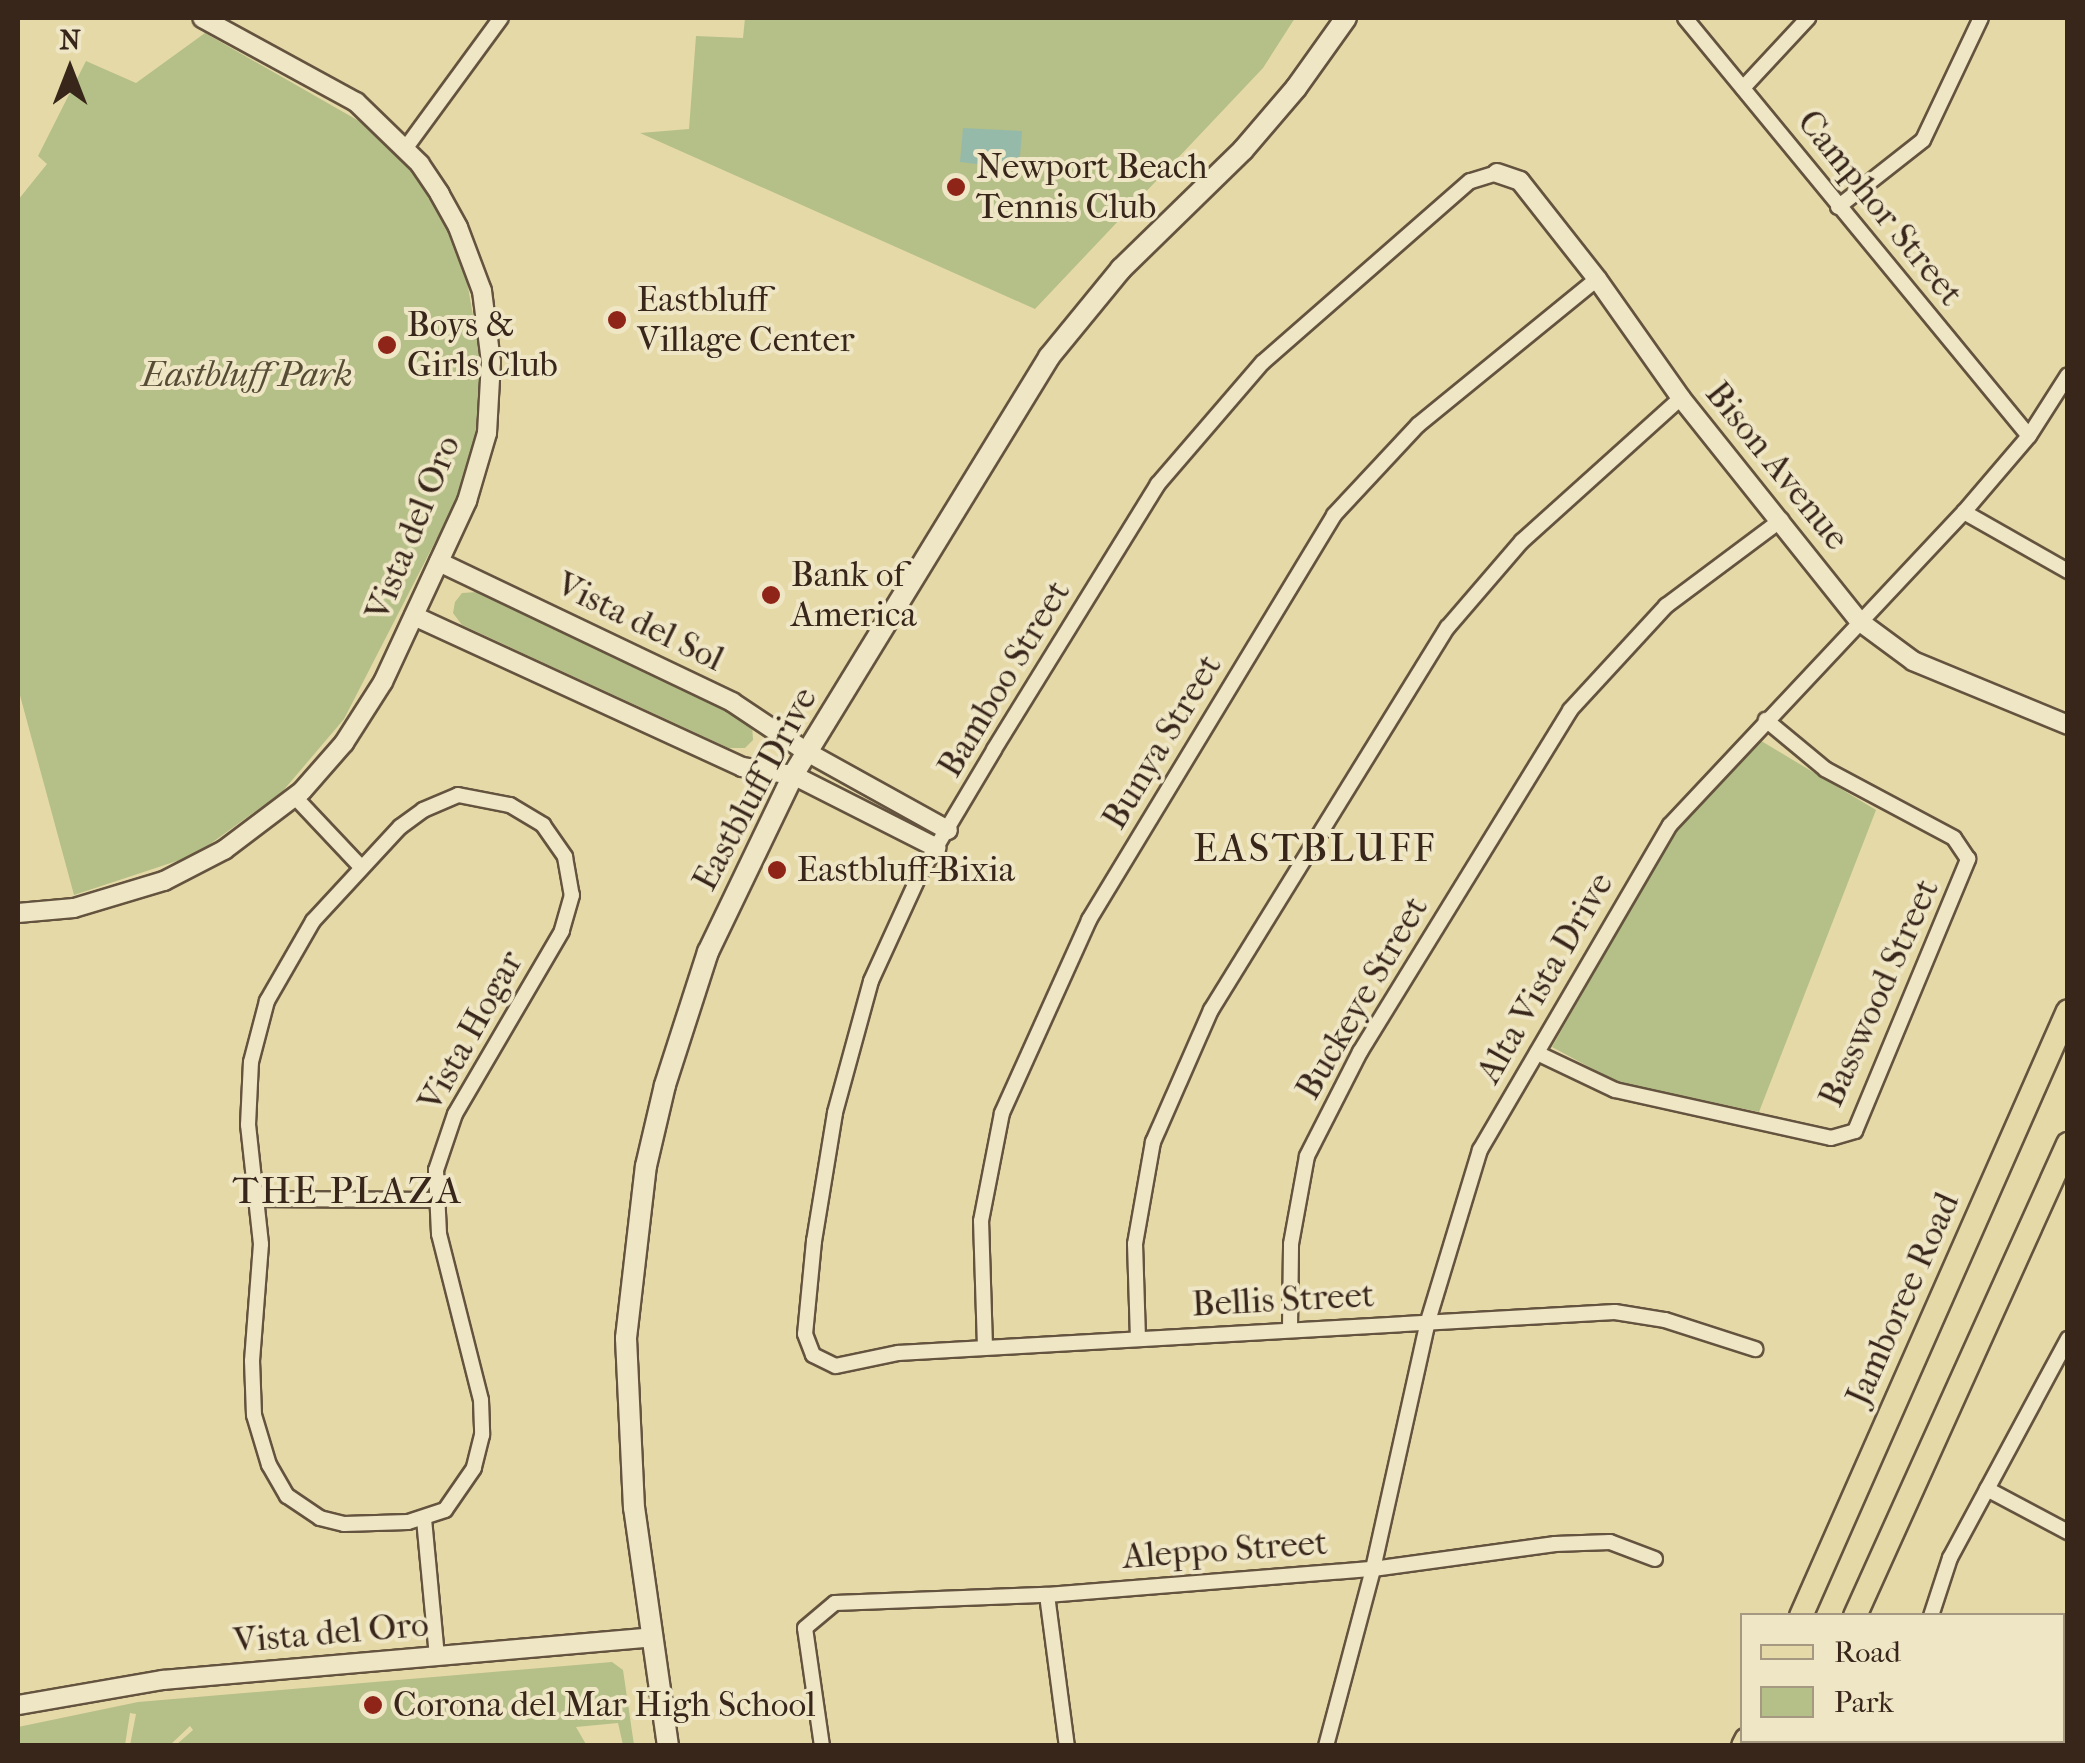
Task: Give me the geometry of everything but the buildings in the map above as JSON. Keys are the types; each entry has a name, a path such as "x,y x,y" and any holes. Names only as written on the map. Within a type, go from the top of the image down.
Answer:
{"main road":[{"name":"Eastbluff Drive","path":"668,1746 631,1469 626,1338 646,1166 670,1068 708,952 793,775 1049,357 1121,269 1254,137 1296,88 1346,18"},
{"name":"Jamboree Road","path":"1802,1613 2068,1011"},
{"path":"1856,1613 2068,1144"}],"street":[{"name":"Vista del Oro","path":"18,913 74,908 164,880 224,850 294,796 358,724 414,616 479,467 491,397 492,362 485,309 471,258 440,194 405,149 370,114 326,82 202,18"},
{"path":"405,149 501,18"},
{"name":"Camphor Street","path":"1685,18 2029,436"},
{"path":"1743,88 1808,18"},
{"path":"1838,206 1923,140 1981,18"},
{"name":"Bison Avenue","path":"1497,174 1520,181 1598,279 1681,398 1858,621 1913,661 2068,725"},
{"name":"Bamboo Street","path":"814,1355 805,1334 814,1241 835,1113 871,981 919,876 1158,484 1262,362 1470,181 1497,174"},
{"name":"Bunya Street","path":"985,1347 981,1222 1002,1113 1089,920 1334,516 1418,425 1598,279"},
{"name":"Alta Vista Drive","path":"1326,1746 1373,1569 1428,1321 1480,1150 1670,825 1964,512 2029,436 2068,376"},
{"path":"1138,1338 1135,1244 1153,1142 1211,1010 1448,628 1522,541 1681,398"},
{"path":"1964,512 2068,571"},
{"name":"Buckeye Street","path":"1290,1329 1291,1244 1307,1156 1370,1036 1570,710 1666,606 1781,520"},
{"name":"Vista del Sol","path":"439,562 732,702 807,752 948,830"},
{"path":"414,616 742,767 793,775 937,848"},
{"name":"Basswood Street","path":"1537,1053 1615,1090 1831,1138 1855,1131 1968,859 1954,838 1825,769 1766,720"},
{"name":"Vista Hogar","path":"362,867 411,818 458,795 510,805 543,825 565,856 572,894 562,932 454,1114 436,1170 435,1200 480,1400 482,1435 474,1468 457,1499 445,1510 424,1519"},
{"path":"294,796 362,867 296,945 267,1001 248,1094 261,1277 250,1388 254,1416 276,1481 304,1510 344,1524 424,1519 437,1656"},
{"path":"256,1199 435,1200"},
{"name":"Bellis Street","path":"814,1355 836,1366 898,1353 1615,1312 1665,1320 1755,1349"},
{"path":"1932,1613 1950,1558 2068,1339"},
{"path":"1986,1489 2068,1532"},
{"name":"Aleppo Street","path":"822,1746 805,1628 835,1602 1046,1594 1373,1569 1555,1544 1610,1542 1655,1559"},
{"path":"1046,1594 1067,1746"},
{"name":"Vista del Oro","path":"18,1705 163,1680 652,1636"}],"green space":[{"name":"Newport Beach Tennis Club","path":"745,18 1295,18 1263,68 1035,309 640,133 689,129 696,36 743,38"},
{"name":"Eastbluff Park","path":"205,33 359,121 409,168 442,217 467,281 480,356 479,430 453,507 344,719 282,792 195,855 74,895 18,688 18,200 47,164 38,156 86,61 136,83"},
{"path":"477,592 744,716 752,723 753,740 745,748 729,748 462,625 453,613 455,602 462,593"},
{"path":"1758,739 1876,810 1759,1112 1617,1082 1552,1047 1673,834"},
{"name":"Corona del Mar High School","path":"612,1662 623,1670 634,1745 623,1745 618,1723 576,1727 587,1746 176,1745 193,1730 190,1726 170,1745 130,1745 136,1714 130,1713 125,1745 18,1745 18,1727 138,1702"}],"shaded area":[{"path":"963,128 1022,131 1019,169 960,162"}],"place":[{"name":"Newport Beach Tennis Club","path":"956,187"},
{"name":"Eastbluff Village Center","path":"617,320"},
{"name":"Boys & Girls Club","path":"387,345"},
{"name":"Bank of America","path":"771,595"},
{"name":"Eastbluff-Bixia","path":"777,870"},
{"name":"Corona del Mar High School","path":"373,1705"}],"district":[{"name":"EASTBLUFF","path":"1315,848"},
{"name":"THE PLAZA","path":"348,1191"}]}
